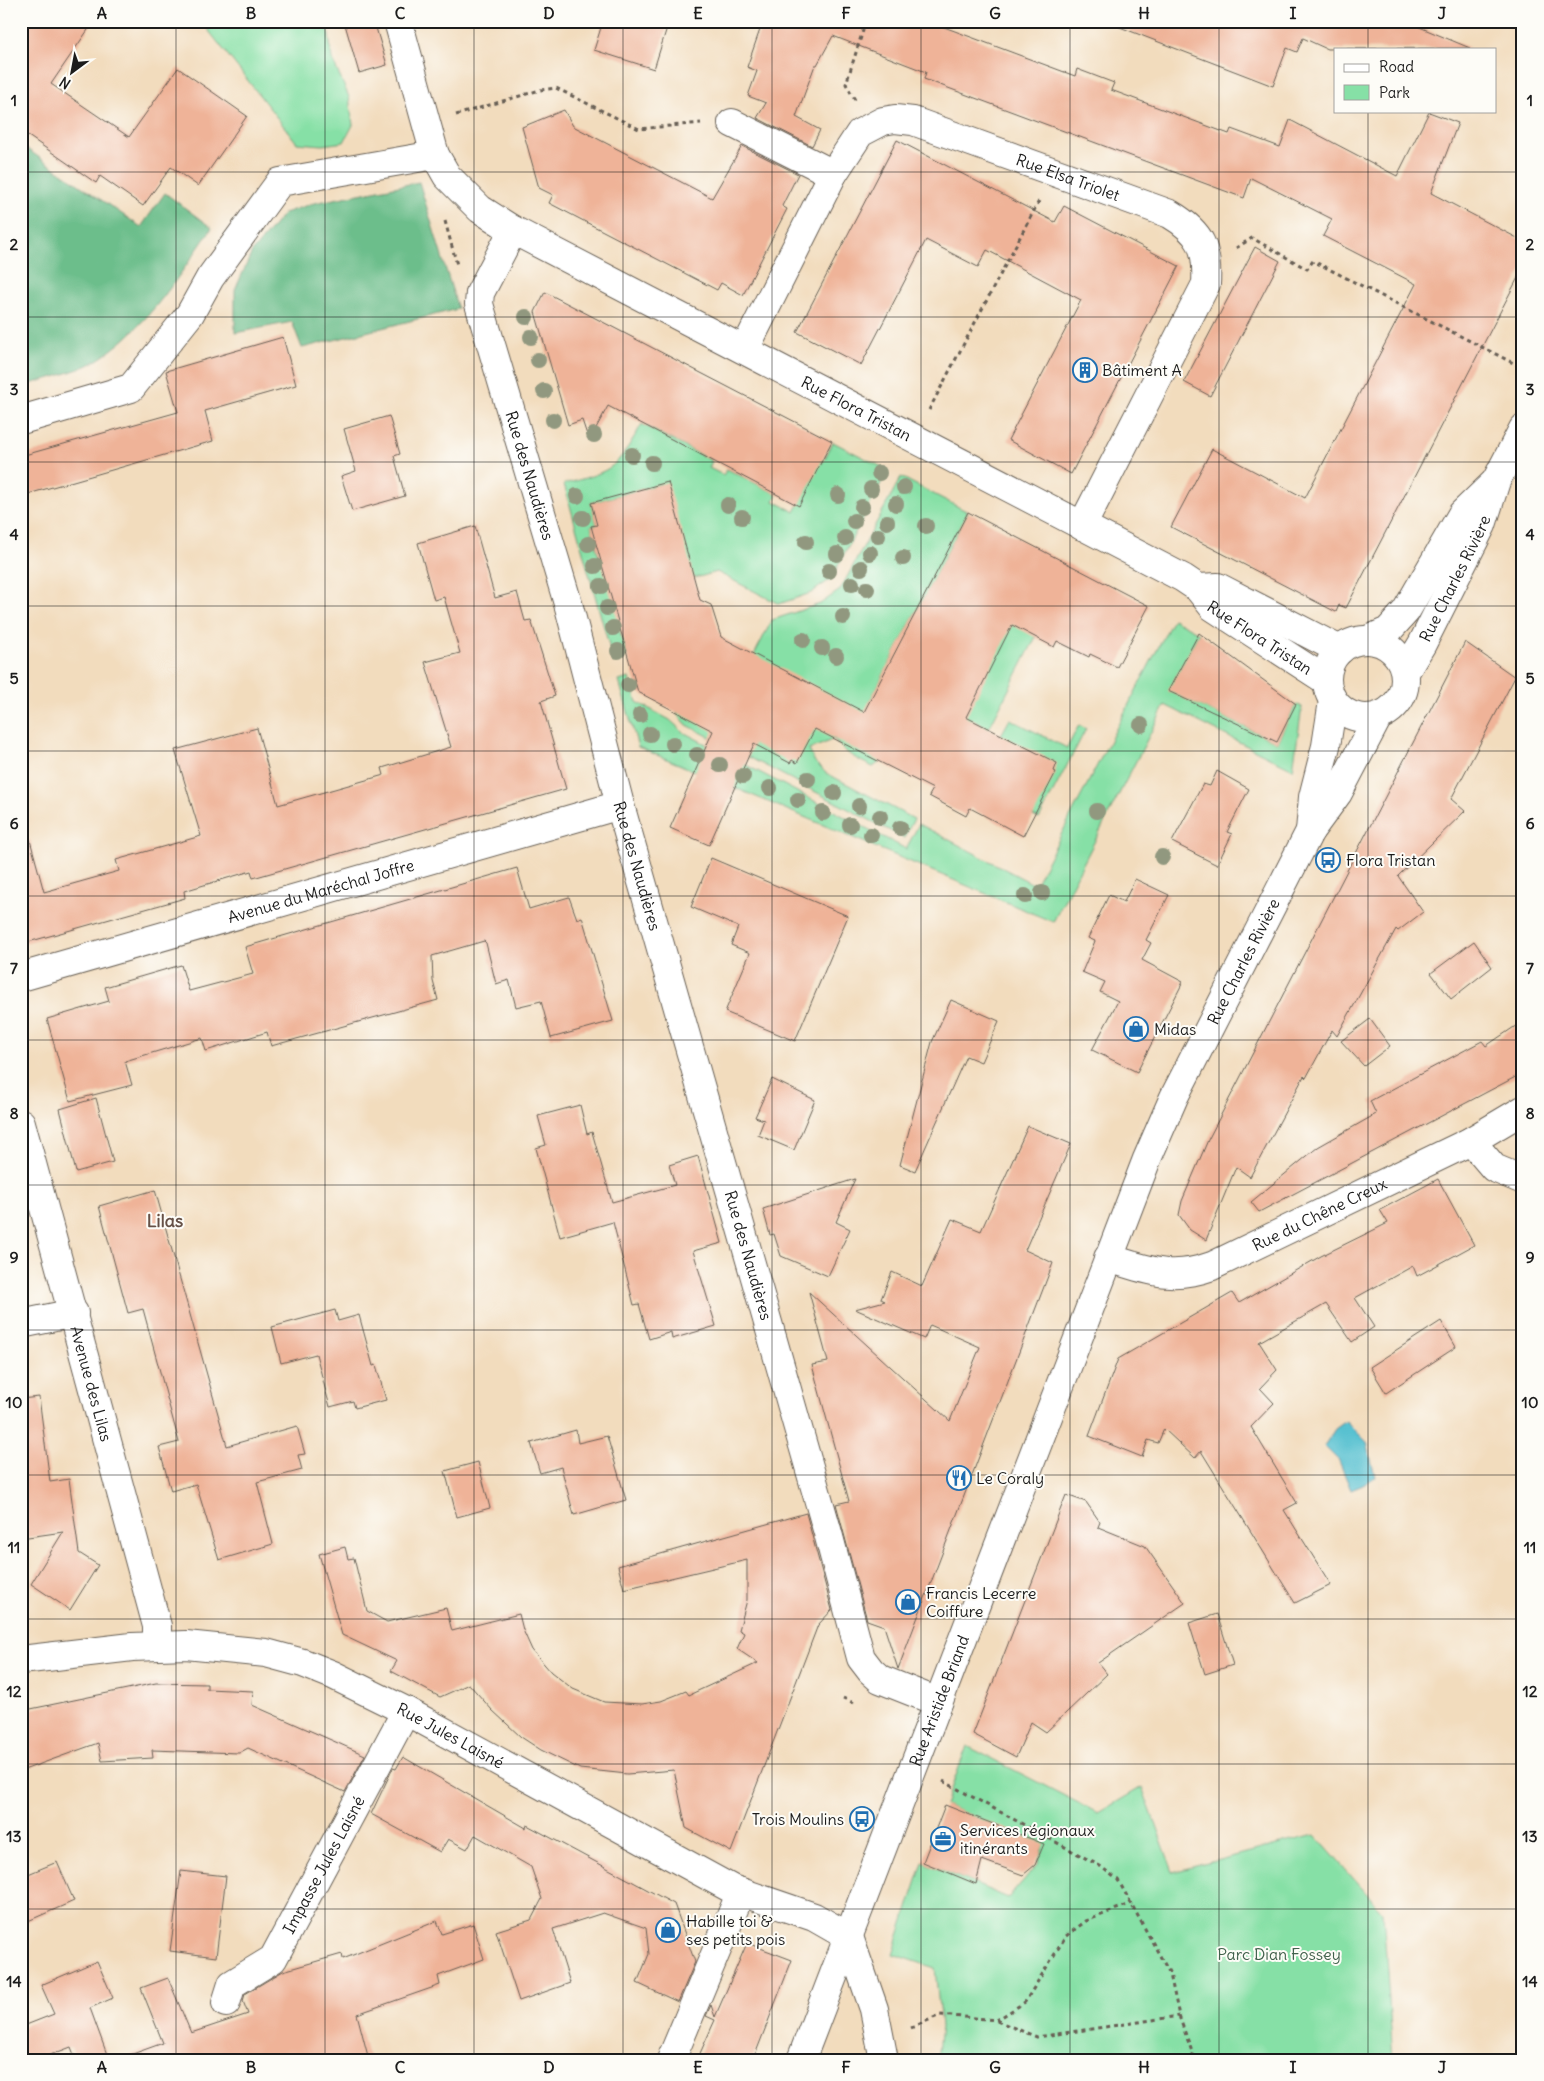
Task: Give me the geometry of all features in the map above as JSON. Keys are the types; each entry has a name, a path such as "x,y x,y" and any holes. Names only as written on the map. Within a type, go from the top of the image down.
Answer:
{"street":[{"path":"398,21 435,155 447,176 480,209 513,230 484,284 479,304"},
{"name":"Rue Elsa Triolet","path":"745,349 833,174 860,133 883,121 896,119 913,121 1170,214 1188,225 1204,246 1206,284 1201,298 1082,526"},
{"path":"732,123 833,174"},
{"path":"21,420 131,388 190,314 210,278 280,182 435,155"},
{"name":"Rue Flora Tristan","path":"513,230 745,349 1198,588 1213,607 1330,691"},
{"name":"Rue des Naudières","path":"479,304 569,607 620,805 823,1514 861,1658 880,1679 938,1702"},
{"name":"Rue Charles Rivière","path":"1108,1258 1174,1097 1310,831 1338,793 1378,717 1388,712 1402,695 1405,683 1404,672 1428,631 1482,525 1496,481 1523,429"},
{"name":"Rue Charles Rivière","path":"1310,831 1313,797 1326,746 1333,659 1348,644 1368,640 1388,631 1406,611 1462,514 1496,481"},
{"name":"Rue Flora Tristan","path":"1198,588 1218,587 1340,650"},
{"path":"1368,640 1380,643 1391,650 1400,660 1404,672"},
{"path":"1330,691 1342,710 1353,716 1365,719 1378,717"},
{"name":"Avenue du Maréchal Joffre","path":"21,977 620,805"},
{"name":"Rue du Chêne Creux","path":"1108,1258 1151,1271 1172,1275 1191,1274 1212,1266 1471,1141 1523,1110"},
{"name":"Avenue des Lilas","path":"21,1123 74,1313 157,1626 157,1645"},
{"path":"1471,1141 1494,1168 1523,1180"},
{"name":"Rue Aristide Briand","path":"801,2060 1108,1258"},
{"path":"21,1324 74,1313"},
{"name":"Rue Jules Laisné","path":"21,1660 157,1645 186,1645 266,1653 303,1663 333,1675 406,1711 741,1892 814,1917 849,1937"},
{"name":"Impasse Jules Laisné","path":"226,2003 232,1984 273,1959 406,1711"},
{"path":"672,2060 741,1892"},
{"path":"849,1937 874,2009 882,2051"}],"path":[{"path":"866,21 846,84 870,127"},
{"path":"454,116 540,90 556,88 639,129 709,122 732,123"},
{"path":"926,416 1048,185 1051,170"},
{"path":"443,215 464,291 479,304"},
{"path":"1206,256 1228,253 1252,238 1307,269 1312,261 1523,368"},
{"path":"914,1764 1100,1866 1118,1880 1170,1974 1179,2016 1195,2060"},
{"path":"997,2020 1026,2002 1066,1936 1086,1921 1132,1903"},
{"path":"882,2051 940,2015 997,2020 1037,2037 1179,2016"}],"green space":[{"path":"201,21 327,21 332,59 349,97 353,125 344,142 323,145 297,143"},
{"path":"21,145 141,227 165,193 212,228 160,301 130,334 113,349 87,366 21,387"},
{"path":"419,182 458,309 302,348 292,322 235,333 235,290 252,252 284,213 314,203"},
{"path":"642,424 712,461 709,468 723,475 727,469 777,494 774,501 795,512 809,485 815,459 823,462 833,442 888,470 831,579 811,593 779,604 717,572 688,580 661,484 591,503 597,525 591,526 601,565 608,563 623,619 617,622 627,656 613,660 564,484 594,475 612,466 626,450"},
{"path":"901,477 968,512 870,701 880,762 873,767 862,762 847,752 834,739 809,750 815,762 826,773 914,819 904,838 687,725 676,712 751,661 772,620 820,604 840,590"},
{"path":"1000,611 1039,631 989,728 972,719 968,726 954,719"},
{"path":"1173,619 1199,633 1169,691 1277,742 1296,704 1302,707 1293,769 1165,705 1053,922 638,747 619,681 629,678 637,702 670,720 683,732 906,849 919,824 1035,885"},
{"path":"1010,719 1067,748 1079,725 1086,729 1039,819 1033,816 1037,762 1001,735"},
{"name":"Parc Dian Fossey","path":"967,1746 1098,1813 1142,1787 1173,1872 1315,1835 1383,1912 1393,2060 937,2060 941,2027 935,1968 893,1954 923,1862 1008,1898 1038,1864 1043,1845 945,1805"}],"water":[{"path":"1346,1421 1367,1442 1375,1477 1351,1490 1339,1461 1324,1446 1335,1429"}],"building":[{"path":"21,21 94,21 51,84 129,137 178,68 247,116 198,186 171,167 143,206 100,176 96,183 21,131"},
{"path":"344,21 374,21 387,65 359,73"},
{"path":"603,21 669,21 654,69 594,50"},
{"path":"763,21 928,21 1075,76 1077,69 1114,83 1111,90 1229,134 1231,129 1280,147 1290,120 1397,176 1429,112 1458,123 1431,193 1523,241 1523,268 1346,608 1339,605 1336,612 1171,527 1212,449 1305,498 1416,284 1323,236 1332,219 1251,178 1244,198 924,79 926,72 833,36 817,65 815,65 796,117 820,130 812,146 757,118 766,103 748,96 757,71 747,67"},
{"path":"1113,21 1405,21 1470,48 1327,49 1303,38 1297,52 1287,48 1273,86 1112,24"},
{"path":"564,110 573,126 712,198 742,146 798,174 782,206 787,209 743,295 721,283 717,290 549,203 553,195 539,188 522,127"},
{"path":"897,140 1055,222 1064,206 1179,266 1071,474 1008,440 1081,300 987,250 978,267 926,240 861,365 797,332"},
{"path":"1255,247 1280,261 1210,396 1184,382"},
{"path":"545,292 832,441 799,506 608,406 589,441 582,420 568,425 535,312"},
{"path":"283,337 296,385 205,411 213,441 21,496 21,456 178,412 166,371"},
{"path":"389,416 400,454 394,456 405,496 352,511 341,476 356,471 344,429"},
{"path":"668,482 700,600 711,605 721,637 864,712 968,512 1149,606 1117,667 1090,654 1089,657 1057,641 1054,647 1012,625 966,717 1057,763 1054,771 1056,772 1023,836 970,808 966,816 929,796 933,789 815,729 797,763 792,760 790,763 754,744 709,845 670,828 713,731 638,692 591,526 597,525 591,503"},
{"path":"475,526 495,598 517,592 525,621 531,620 555,696 541,701 566,789 253,878 251,871 184,891 185,898 21,944 21,841 30,840 44,892 119,871 116,860 201,836 175,750 257,728 278,805 384,775 382,768 451,747 425,662 460,653 444,597 434,600 418,543"},
{"path":"1199,633 1296,704 1277,742 1168,691"},
{"path":"1465,642 1515,677 1451,799 1465,811 1398,876 1423,912 1398,931 1396,929 1337,1036 1332,1030 1306,1078 1304,1076 1250,1177 1236,1167 1206,1240 1190,1230 1179,1215 1182,1201 1208,1140"},
{"path":"1217,771 1249,789 1227,832 1232,834 1217,865 1172,842 1203,784 1210,786"},
{"path":"711,858 848,916 795,1041 725,1012 750,953 731,945 738,927 691,907"},
{"path":"517,868 529,909 569,897 577,919 582,917 613,1021 551,1038 541,1001 516,1007 509,980 496,984 484,941 432,956 433,981 438,1000 271,1046 267,1032 206,1051 202,1038 125,1061 132,1085 70,1101 47,1019 109,1001 105,987 181,965 189,991 253,974 245,947"},
{"path":"1135,879 1169,895 1146,940 1151,943 1142,960 1183,982 1137,1072 1092,1050 1118,1001 1100,992 1105,982 1082,972 1095,941 1088,938 1109,895 1124,902"},
{"path":"1474,941 1492,967 1451,999 1431,973"},
{"path":"951,1000 999,1021 981,1062 966,1056 915,1171 900,1165 932,1042"},
{"path":"1370,1019 1390,1046 1364,1066 1341,1041"},
{"path":"1523,1021 1523,1073 1259,1212 1251,1202 1318,1147 1376,1114 1370,1101 1482,1041 1486,1046"},
{"path":"772,1079 815,1100 794,1150 758,1135 764,1120 755,1117"},
{"path":"96,1098 113,1162 76,1172 60,1109"},
{"path":"580,1105 587,1134 592,1132 612,1202 675,1185 669,1165 698,1156 722,1243 693,1251 716,1326 672,1339 671,1332 649,1339 639,1304 634,1305 613,1222 560,1237 536,1148 546,1145 538,1116"},
{"path":"1028,1126 1071,1144 1025,1250 1053,1263 898,1669 884,1626 867,1620 836,1504 849,1501 812,1365 828,1362 809,1292 950,1421 980,1347 930,1325 924,1339 855,1309 885,1301 881,1299 892,1272 922,1286 952,1219 981,1231"},
{"path":"855,1179 836,1222 850,1229 828,1276 781,1256 774,1234 770,1235 763,1209"},
{"path":"1438,1179 1474,1245 1417,1276 1413,1266 1355,1298 1374,1327 1352,1342 1326,1304 1259,1342 1277,1370 1260,1388 1274,1403 1251,1427 1297,1503 1284,1510 1331,1585 1295,1603 1201,1451 1195,1458 1164,1429 1158,1443 1148,1440 1142,1457 1089,1436 1118,1359 1232,1293 1239,1303 1321,1256 1388,1223 1380,1210"},
{"path":"155,1190 227,1446 297,1426 305,1454 298,1455 302,1470 257,1482 273,1544 219,1560 196,1484 171,1491 159,1447 179,1442 143,1309 128,1313 99,1206"},
{"path":"335,1310 338,1321 359,1315 373,1366 376,1365 386,1400 355,1408 353,1401 330,1407 316,1354 281,1363 272,1327"},
{"path":"1441,1321 1456,1347 1386,1393 1370,1367"},
{"path":"39,1397 50,1482 69,1479 79,1553 98,1565 70,1610 31,1584 63,1532 21,1538 21,1399"},
{"path":"576,1430 578,1443 607,1436 626,1500 574,1515 561,1467 540,1473 531,1443"},
{"path":"478,1462 490,1508 457,1517 445,1471"},
{"path":"1066,1495 1086,1502 1100,1522 1098,1527 1145,1546 1185,1603 1098,1663 1107,1674 1046,1732 1031,1722 1016,1757 973,1734"},
{"path":"806,1513 832,1610 818,1625 731,1852 686,1828 674,1770 627,1774 580,1769 541,1750 521,1737 492,1710 469,1684 440,1697 391,1671 397,1661 342,1635 319,1554 345,1547 348,1559 354,1558 367,1611 387,1622 446,1608 452,1631 519,1614 523,1630 532,1650 551,1672 573,1689 604,1702 642,1704 661,1701 686,1691 689,1695 758,1663 737,1649 744,1633 739,1630 747,1600 747,1560 624,1589 618,1566"},
{"path":"1217,1614 1233,1665 1205,1674 1189,1623"},
{"path":"156,1683 207,1684 207,1689 253,1691 252,1705 365,1755 345,1792 248,1748 239,1753 152,1750 153,1758 102,1761 98,1743 21,1771 21,1711"},
{"path":"403,1757 526,1828 527,1825 674,1904 695,1962 678,2002 637,1983 649,1954 646,1928 603,1913 553,1929 570,1983 519,2001 496,1931 531,1920 542,1899 531,1867 475,1835 467,1849 448,1839 440,1852 371,1814 393,1768 396,1769"},
{"path":"945,1805 1044,1844 1035,1865 1023,1875 982,1860 976,1884 923,1862"},
{"path":"57,1862 74,1901 21,1924 21,1877"},
{"path":"181,1871 226,1876 216,1957 170,1951"},
{"path":"437,1921 442,1934 473,1924 484,1959 438,1976 440,1985 357,2014 369,2060 128,2060 127,2056 163,2043 141,1988 168,1978 191,2033 248,2014 243,2001 245,1994 283,1971 342,1954 343,1959"},
{"path":"747,1943 792,1960 753,2060 697,2060 715,2020 706,2016 711,2005 715,2017"},
{"path":"97,1961 113,1998 90,2008 109,2060 76,2060 71,2047 37,2060 21,2060 21,2027 54,2014 41,1985"}],"place":[{"name":"Bâtiment A","path":"1085,370"},
{"name":"Flora Tristan","path":"1328,860"},
{"name":"Midas","path":"1136,1029"},
{"name":"Le Coraly","path":"959,1478"},
{"name":"Francis Lecerre Coiffure","path":"908,1602"},
{"name":"Trois Moulins","path":"862,1819"},
{"name":"Services régionaux itinérants","path":"943,1839"},
{"name":"Habille toi & ses petits pois","path":"668,1930"}],"district":[{"name":"Lilas","path":"165,1221"}]}
